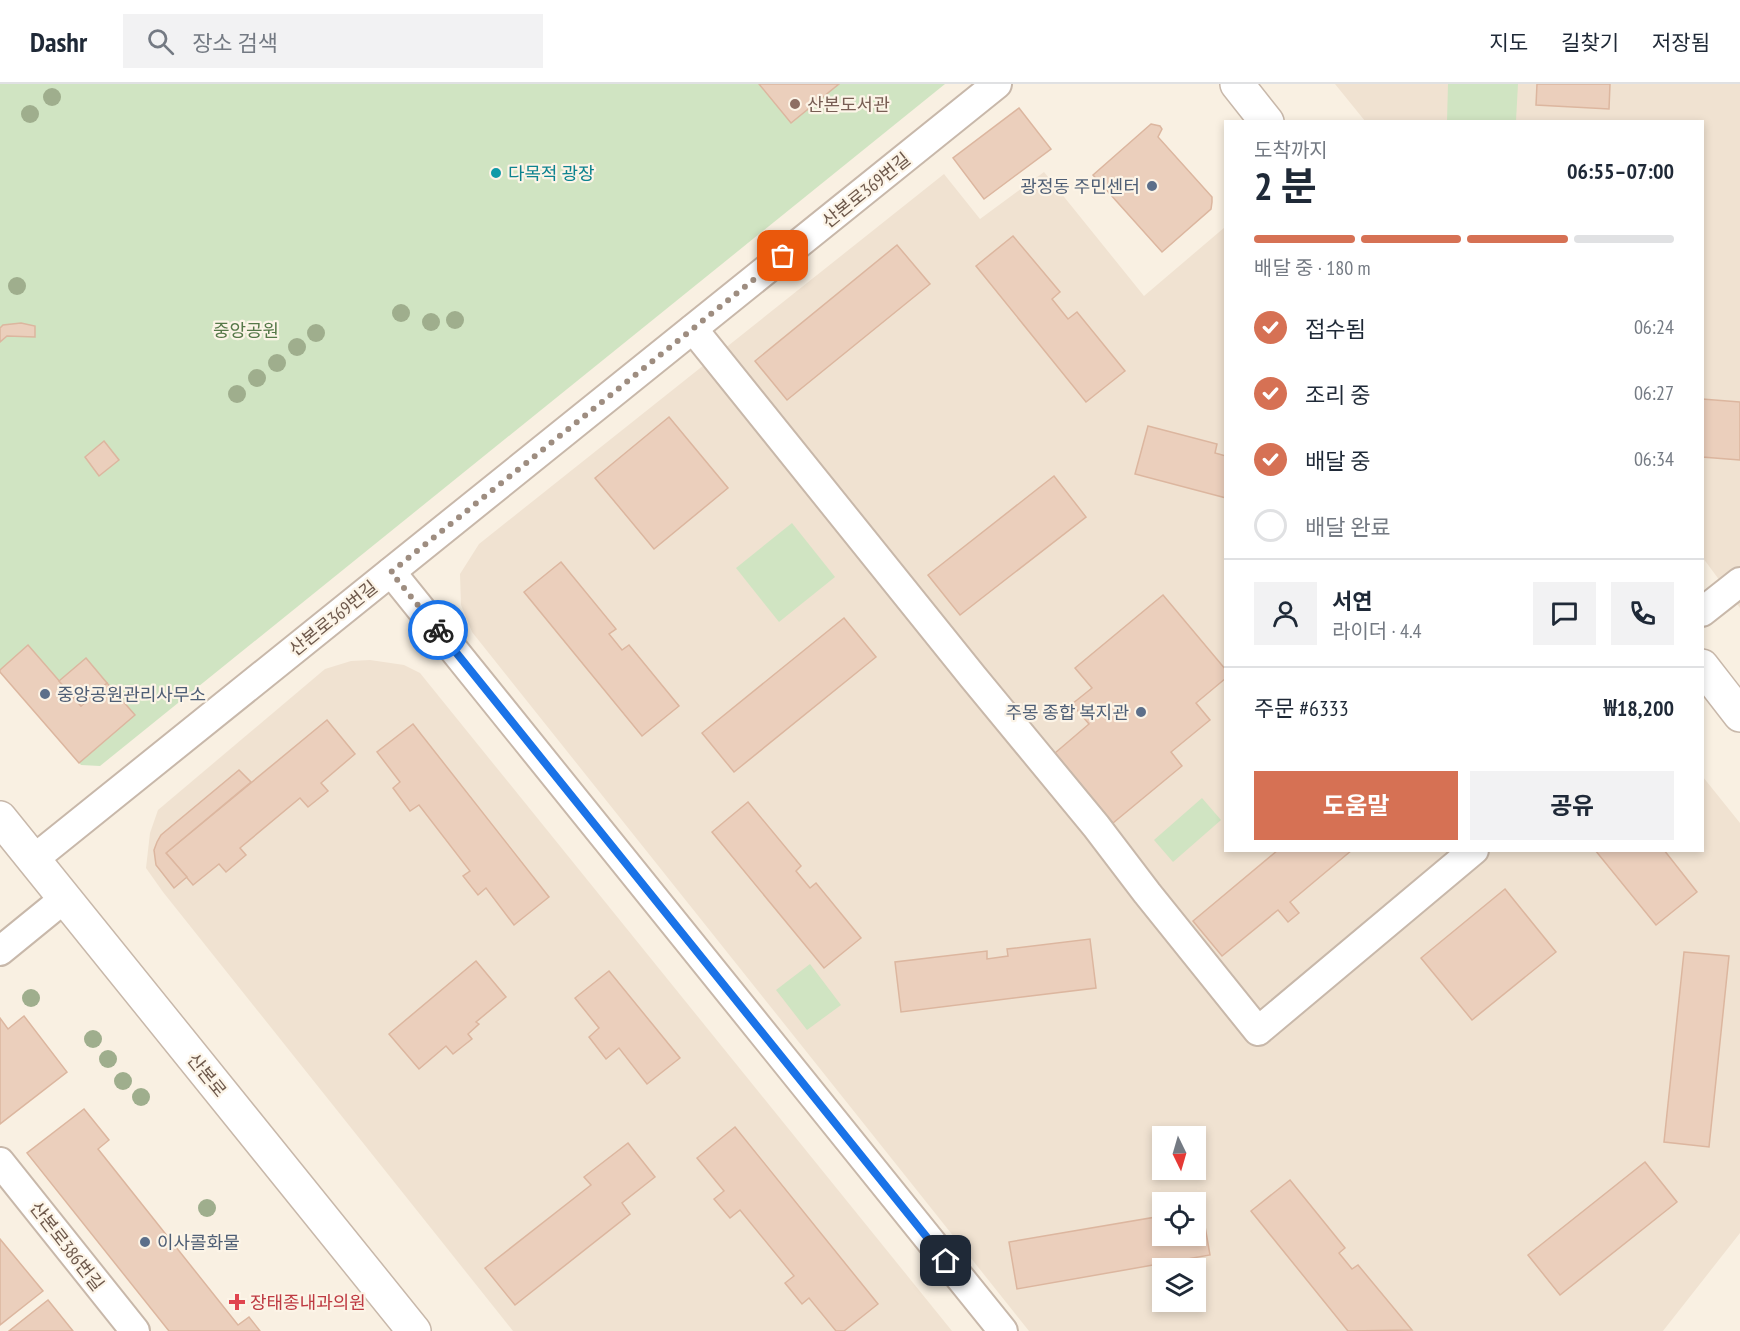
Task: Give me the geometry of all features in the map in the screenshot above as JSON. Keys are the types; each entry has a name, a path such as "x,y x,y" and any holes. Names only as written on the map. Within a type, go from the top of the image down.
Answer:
{"street":[{"name":"산본로369번길","path":"34,859 997,84"},
{"path":"1237,84 1265,120"},
{"path":"693,329 1096,826 1258,1031 1472,852"},
{"path":"391,572 1003,1331"},
{"path":"1704,610 1740,582"},
{"path":"1704,669 1740,715"},
{"name":"산본로","path":"0,818 414,1331"},
{"path":"0,951 65,898"},
{"name":"산본로386번길","path":"0,1162 135,1331"}],"shaded area":[{"path":"1335,84 1740,84 1740,608 1704,559 1704,120 1364,120"},
{"path":"1044,172 1144,296 1224,228 1224,852 1704,852 1704,778 1740,823 1740,1233 1663,1331 1029,1331 472,632 461,605 460,574 479,544 944,174 980,219"},
{"path":"370,660 404,665 420,673 952,1331 513,1331 146,868 150,833 158,810 325,669 351,661"}],"green space":[{"name":"중앙공원","path":"0,84 945,84 100,766 81,765 0,670"},
{"path":"1448,84 1518,84 1516,120 1447,120"},
{"path":"792,523 835,577 779,622 736,568"},
{"path":"1202,798 1221,820 1173,862 1154,840"},
{"path":"810,964 841,1005 807,1030 776,990"}],"building":[{"name":"산본도서관","path":"759,84 839,84 791,123"},
{"path":"1537,84 1610,84 1609,109 1536,105"},
{"path":"1019,108 1051,149 984,199 953,158"},
{"name":"광정동 주민센터","path":"1151,124 1160,126 1162,129 1158,137 1212,197 1211,209 1162,252 1093,175"},
{"path":"1013,236 1060,292 1052,299 1068,319 1077,312 1125,371 1086,402 976,266"},
{"path":"897,245 930,284 787,400 755,361"},
{"path":"21,323 35,326 35,337 7,336 0,342 0,328 3,325"},
{"path":"1704,399 1740,402 1740,460 1704,457"},
{"path":"669,417 728,488 654,549 595,478"},
{"path":"1148,426 1217,444 1215,453 1224,455 1224,497 1135,474"},
{"path":"104,441 119,460 99,476 85,457"},
{"path":"1054,476 1086,517 960,615 928,575"},
{"path":"561,562 616,629 609,634 622,650 629,645 679,706 642,736 524,592"},
{"name":"주몽 종합 복지관","path":"1163,595 1224,668 1224,680 1196,703 1210,720 1171,752 1182,766 1113,823 1055,753 1089,724 1072,704 1092,688 1075,668"},
{"path":"844,618 876,657 734,772 702,733"},
{"name":"중앙공원관리사무소","path":"28,645 81,706 107,683 135,715 79,763 0,672"},
{"path":"86,658 107,683 81,706 59,681"},
{"path":"327,720 355,754 321,783 328,791 308,807 300,798 240,848 246,855 226,872 219,864 193,885 166,853"},
{"path":"413,724 549,897 514,925 486,888 478,895 463,876 470,871 419,805 410,811 393,788 400,782 377,752"},
{"path":"239,770 251,782 166,853 187,877 174,888 156,865 154,850 157,842 161,835"},
{"path":"748,802 801,866 796,871 810,888 816,883 861,938 824,968 712,832"},
{"path":"1276,852 1350,852 1290,902 1299,913 1288,922 1278,910 1222,956 1193,921"},
{"path":"1597,852 1666,852 1697,892 1656,925"},
{"path":"1505,889 1556,952 1472,1020 1421,958"},
{"path":"1090,939 1096,988 901,1012 895,962 987,951 987,959 1008,956 1007,949"},
{"path":"1684,952 1729,956 1709,1147 1664,1142"},
{"path":"476,961 506,997 476,1022 479,1024 468,1034 472,1039 453,1054 446,1046 419,1069 389,1034"},
{"path":"609,971 680,1058 647,1084 619,1048 606,1059 589,1037 599,1028 575,998"},
{"path":"24,1016 67,1072 0,1124 0,1018 8,1029"},
{"path":"84,1109 109,1140 98,1149 238,1325 249,1317 260,1331 169,1331 27,1153"},
{"path":"735,1127 878,1304 844,1331 836,1331 809,1298 802,1304 785,1283 794,1276 740,1210 730,1218 714,1199 724,1191 697,1158"},
{"path":"628,1143 655,1177 622,1203 630,1214 515,1305 485,1268 591,1185 584,1177"},
{"path":"1645,1162 1677,1202 1560,1295 1528,1255"},
{"path":"1290,1180 1345,1248 1339,1253 1352,1269 1358,1265 1412,1330 1348,1331 1251,1211"},
{"path":"1152,1218 1152,1246 1206,1246 1206,1232 1210,1255 1193,1258 1152,1258 1152,1265 1017,1289 1009,1242"},
{"path":"0,1239 43,1291 0,1325"},
{"path":"48,1300 73,1331 9,1331"}],"way so far":[{"path":"438,630 391,572 783,256"}],"place":[{"name":"산본도서관","path":"795,104"},
{"name":"다목적 광장","path":"496,173"},
{"name":"광정동 주민센터","path":"1152,186"},
{"name":"중앙공원관리사무소","path":"45,694"},
{"name":"주몽 종합 복지관","path":"1141,712"},
{"name":"이사콜화물","path":"145,1242"},
{"name":"장태종내과의원","path":"237,1302"}],"route":[{"path":"438,630 946,1261"}]}
